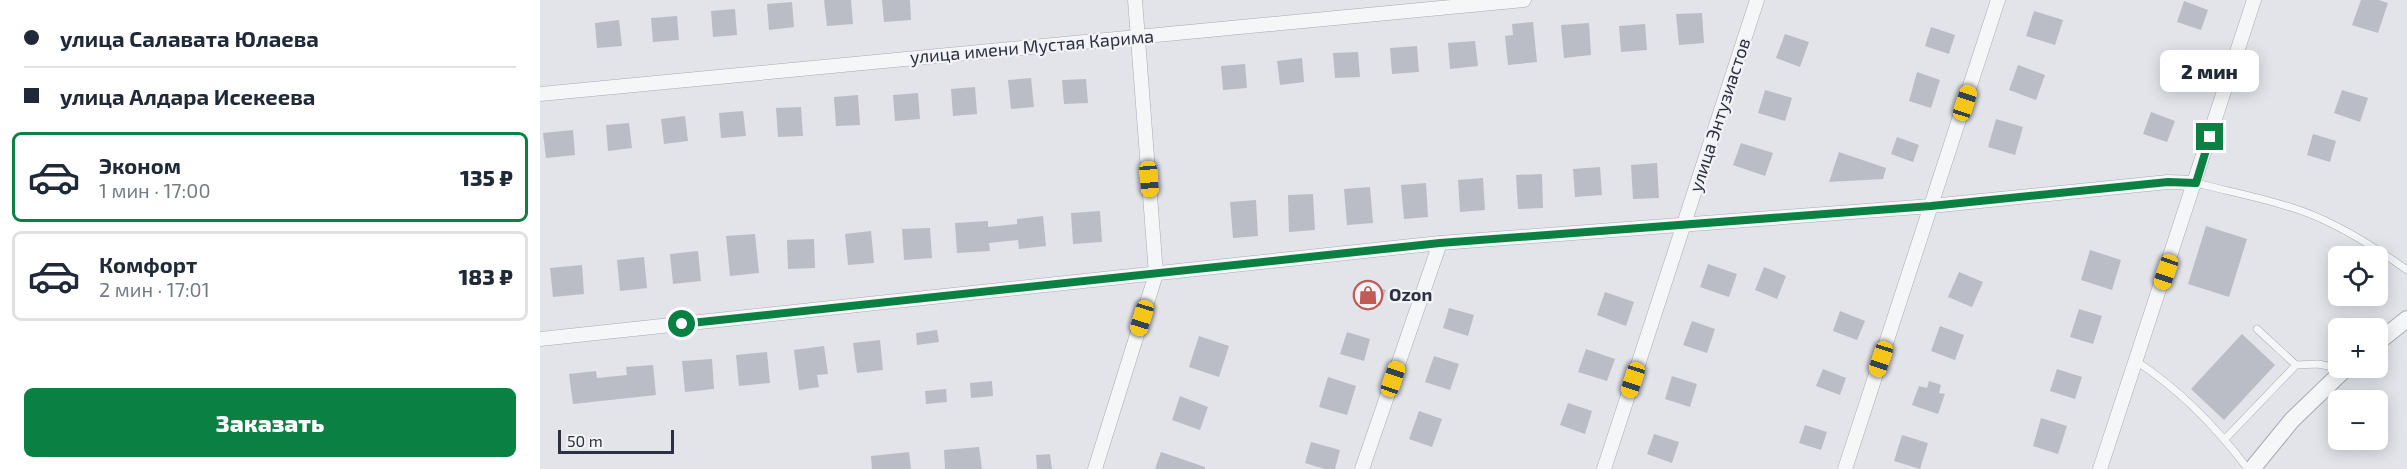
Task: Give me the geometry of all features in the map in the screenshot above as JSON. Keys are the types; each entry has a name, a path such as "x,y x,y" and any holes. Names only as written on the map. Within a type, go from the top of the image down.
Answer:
{"street":[{"path":"1095,469 1156,274 1134,0"},
{"name":"улица имени Мустая Карима","path":"540,94 1524,0"},
{"name":"улица Энтузиастов","path":"1604,469 1758,0"},
{"path":"1845,469 1998,0"},
{"path":"2100,469 2196,183 2254,0"},
{"path":"540,339 1440,243 1931,206 2168,182 2196,183"},
{"path":"1362,469 1440,243"},
{"path":"2388,334 2407,319"},
{"path":"2250,469 2292,420 2336,378"}],"lane":[{"path":"2196,183 2291,207 2308,214 2355,237 2407,270"},
{"path":"2257,329 2296,364 2328,366"},
{"path":"2136,361 2160,376 2225,439 2250,469"},
{"path":"2225,439 2296,364"}],"building":[{"path":"824,0 851,0 853,24 827,26"},
{"path":"882,0 910,0 911,20 884,22"},
{"path":"2361,0 2379,0 2388,3 2378,33 2352,25"},
{"path":"2184,1 2208,10 2201,30 2177,22"},
{"path":"792,2 794,27 769,30 767,4"},
{"path":"735,9 737,35 713,37 711,11"},
{"path":"2034,11 2063,20 2055,45 2026,36"},
{"path":"1702,13 1704,43 1679,45 1676,14"},
{"path":"677,16 679,40 653,42 651,18"},
{"path":"619,20 622,46 597,48 595,23"},
{"path":"1533,22 1537,62 1508,65 1505,36 1513,35 1512,24"},
{"path":"1589,23 1591,55 1564,58 1561,25"},
{"path":"1645,24 1647,50 1621,52 1619,26"},
{"path":"1931,27 1955,35 1949,54 1925,46"},
{"path":"1785,34 1809,42 1800,67 1776,58"},
{"path":"1475,41 1478,66 1450,69 1448,43"},
{"path":"1417,46 1419,72 1392,74 1390,48"},
{"path":"1358,52 1360,77 1335,78 1333,53"},
{"path":"2166,56 2190,64 2183,85 2160,77"},
{"path":"1302,58 1304,82 1280,85 1277,61"},
{"path":"1245,64 1247,88 1223,90 1221,66"},
{"path":"2018,65 2045,75 2036,100 2009,90"},
{"path":"1917,72 1940,80 1931,108 1909,101"},
{"path":"1031,78 1034,107 1011,109 1008,80"},
{"path":"1086,79 1088,103 1064,104 1062,80"},
{"path":"975,87 977,114 953,116 951,89"},
{"path":"1765,90 1792,98 1785,121 1758,113"},
{"path":"2342,90 2368,98 2360,122 2334,113"},
{"path":"918,93 920,119 895,121 893,95"},
{"path":"858,95 860,125 836,126 834,97"},
{"path":"801,107 803,136 778,137 776,108"},
{"path":"743,111 746,136 721,138 719,113"},
{"path":"2151,112 2175,121 2167,142 2143,134"},
{"path":"685,116 688,141 664,144 661,119"},
{"path":"1996,119 2023,127 2015,155 1988,147"},
{"path":"629,123 632,148 608,151 606,125"},
{"path":"573,130 575,155 546,158 543,133"},
{"path":"2313,134 2336,141 2330,162 2307,155"},
{"path":"1897,137 1919,145 1913,162 1891,154"},
{"path":"1741,143 1773,153 1765,176 1733,165"},
{"path":"1839,152 1886,168 1883,179 1829,182"},
{"path":"1657,163 1659,198 1633,199 1631,165"},
{"path":"1600,167 1602,195 1575,197 1573,169"},
{"path":"1542,174 1543,208 1518,209 1516,175"},
{"path":"1483,178 1485,210 1460,212 1458,180"},
{"path":"1426,183 1428,217 1404,219 1401,185"},
{"path":"1370,187 1373,223 1347,225 1344,189"},
{"path":"1313,194 1315,230 1289,232 1288,195"},
{"path":"1256,200 1258,236 1233,238 1230,202"},
{"path":"1100,211 1102,242 1073,244 1071,213"},
{"path":"1043,216 1046,246 1019,249 1018,240 989,243 990,251 957,253 955,223 988,221 988,227 1017,224 1017,219"},
{"path":"2206,226 2247,239 2229,297 2188,284"},
{"path":"930,228 932,258 904,260 902,229"},
{"path":"871,231 874,263 848,265 845,234"},
{"path":"755,234 759,273 730,276 726,236"},
{"path":"814,239 815,268 788,269 787,240"},
{"path":"2090,250 2121,260 2112,290 2081,280"},
{"path":"698,251 701,281 673,284 670,254"},
{"path":"644,257 647,288 620,291 617,260"},
{"path":"1708,264 1737,274 1729,297 1700,287"},
{"path":"582,265 584,294 553,297 550,268"},
{"path":"1764,267 1786,276 1777,299 1755,290"},
{"path":"1959,272 1983,282 1972,307 1948,297"},
{"path":"1363,282 1386,290 1380,306 1357,298"},
{"path":"1605,292 1634,302 1626,326 1597,315"},
{"path":"1449,308 1474,315 1468,336 1443,328"},
{"path":"2079,309 2102,316 2093,344 2070,337"},
{"path":"1840,311 1865,321 1857,340 1833,331"},
{"path":"1692,321 1715,329 1707,353 1683,345"},
{"path":"1940,326 1964,335 1955,360 1931,351"},
{"path":"937,330 939,342 917,345 916,333"},
{"path":"1347,332 1370,339 1364,361 1340,354"},
{"path":"2242,334 2275,365 2224,420 2191,389"},
{"path":"1199,336 1229,346 1219,377 1189,367"},
{"path":"880,340 883,370 857,373 853,343"},
{"path":"824,346 828,374 817,375 819,387 799,390 794,350"},
{"path":"1586,349 1615,359 1607,381 1578,372"},
{"path":"767,352 770,383 739,386 736,355"},
{"path":"1434,356 1459,364 1450,390 1425,382"},
{"path":"712,359 714,389 685,392 682,361"},
{"path":"653,365 656,395 573,404 569,374 596,371 597,378 627,375 626,367"},
{"path":"1823,369 1846,378 1840,395 1816,386"},
{"path":"2057,369 2082,377 2075,399 2050,391"},
{"path":"1672,376 1697,384 1690,407 1665,399"},
{"path":"1328,377 1356,386 1347,415 1319,407"},
{"path":"992,381 993,396 971,398 970,383"},
{"path":"1929,381 1941,385 1939,393 1945,394 1938,414 1912,405 1919,386 1927,388"},
{"path":"946,389 947,402 926,404 925,391"},
{"path":"1180,396 1208,407 1200,430 1172,420"},
{"path":"1568,403 1592,411 1585,434 1560,425"},
{"path":"1419,411 1442,419 1432,447 1409,439"},
{"path":"2041,418 2067,426 2058,454 2033,446"},
{"path":"1805,425 1827,432 1821,450 1799,443"},
{"path":"1654,434 1679,442 1672,463 1647,454"},
{"path":"1902,435 1928,443 1920,469 1894,461"},
{"path":"1311,442 1340,450 1335,469 1325,469 1305,463"},
{"path":"979,447 982,469 945,469 944,450"},
{"path":"909,452 911,469 872,469 871,456"},
{"path":"1161,452 1205,467 1205,469 1155,469"},
{"path":"1050,454 1052,469 1037,469 1036,455"}],"place":[{"name":"Ozon","path":"1368,295"}],"route":[{"path":"682,324 1440,243 1931,206 2168,182 2196,183 2210,137"}]}
